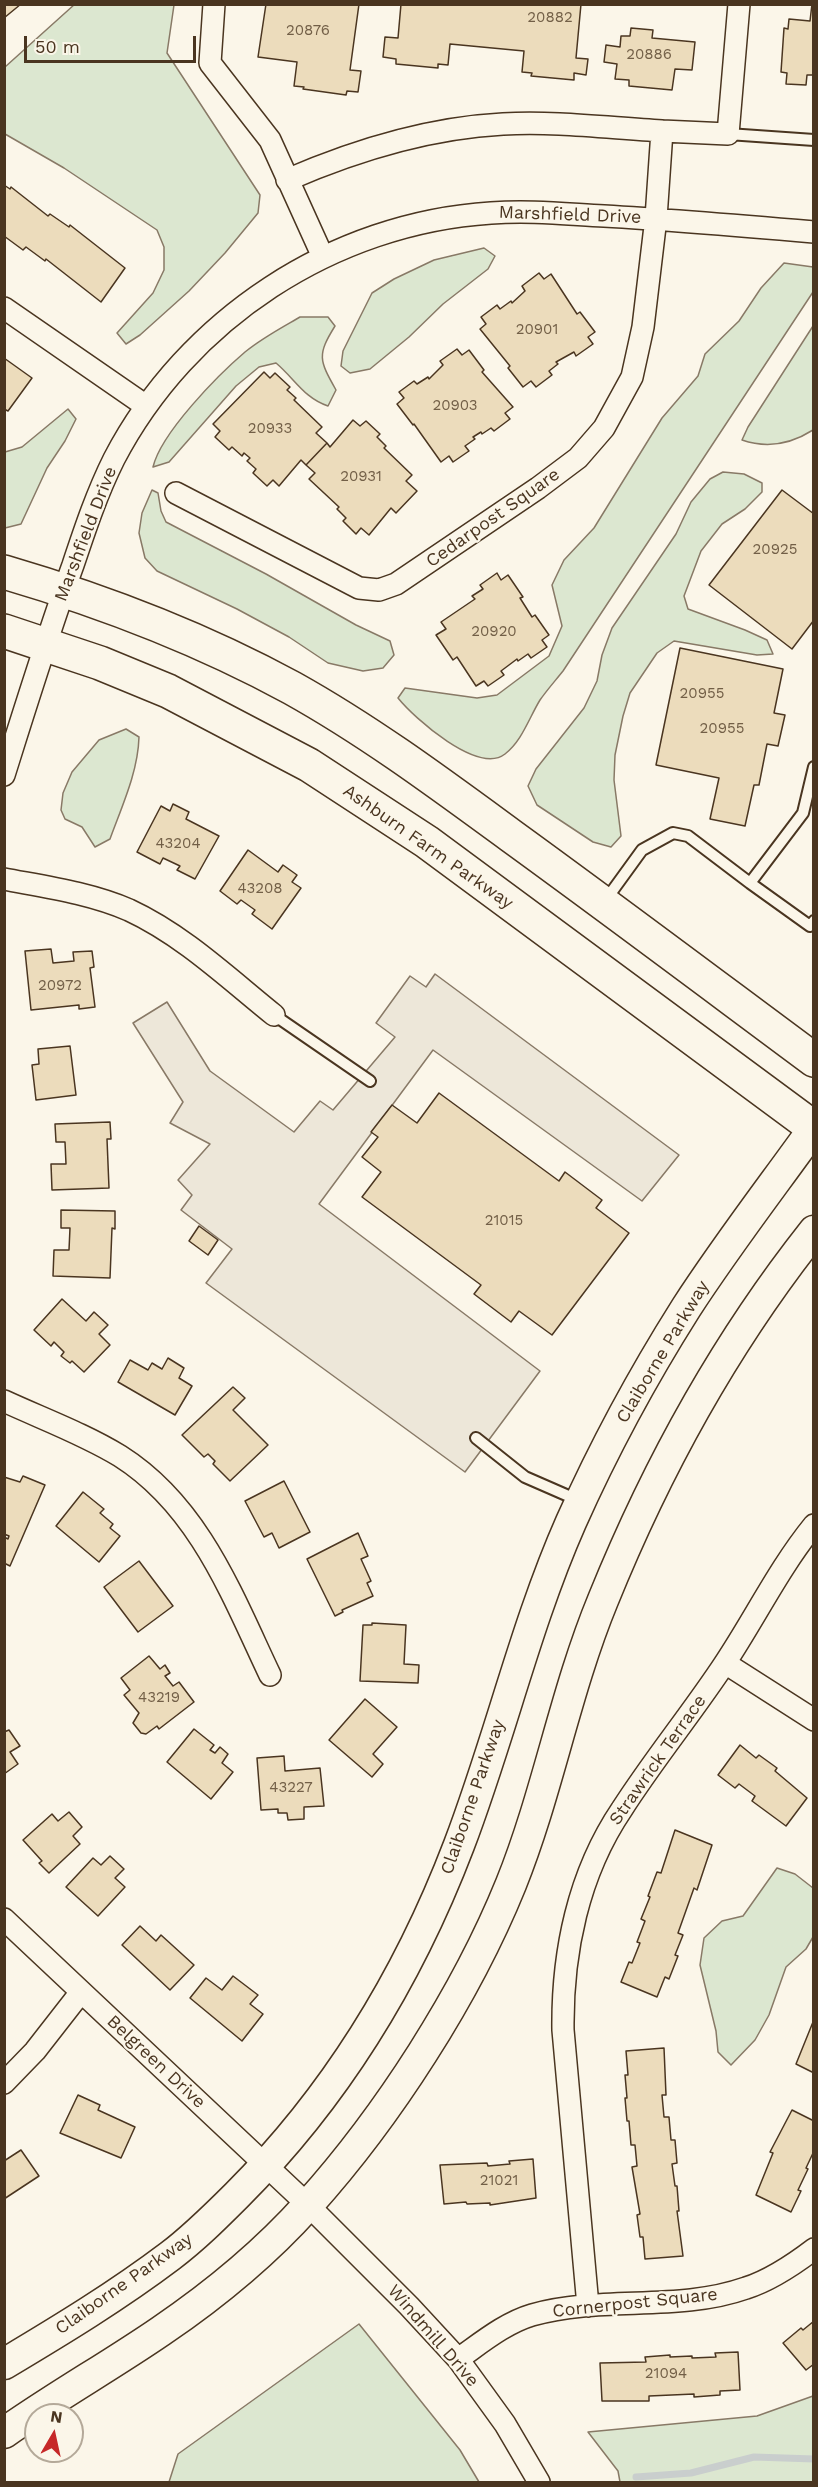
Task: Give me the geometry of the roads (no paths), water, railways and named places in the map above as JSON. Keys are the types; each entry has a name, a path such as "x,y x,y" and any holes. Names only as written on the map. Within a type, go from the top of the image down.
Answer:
{"main road":[{"path":"4,572 64,590 180,635 291,688 406,759 604,903 813,1060"},
{"name":"Ashburn Farm Parkway","path":"4,632 100,663 168,691 309,765 427,842 813,1128"},
{"name":"Claiborne Parkway","path":"4,2364 63,2329 172,2254 215,2217 266,2166 326,2094 353,2056 397,1982 428,1918 464,1832 545,1586 581,1501 616,1429 686,1308 813,1128"},
{"path":"4,2433 39,2408 162,2331 211,2296 255,2257 308,2205 371,2127 429,2041 467,1976 512,1883 579,1666 633,1529 668,1458 705,1392 763,1302 813,1231"}],"street":[{"path":"214,4 210,63 270,140 323,257"},
{"path":"287,180 344,156 398,140 449,130 502,124 552,124 728,134 739,4"},
{"name":"Cedarpost Square","path":"176,493 358,588 379,590 396,584 546,482 578,458 604,428 632,377 647,298 656,218 662,131"},
{"name":"Marshfield Drive","path":"4,775 93,505 113,461 146,406 176,368 210,333 255,297 323,257 358,242 447,217 542,211 656,218 813,232"},
{"path":"4,308 146,406"},
{"path":"4,879 92,897 128,910 163,928 274,1015"},
{"path":"4,1401 89,1438 122,1458 153,1481 192,1524 213,1557 270,1675"},
{"name":"Strawrick Terrace","path":"588,2306 563,2030 563,2000 571,1933 585,1884 605,1837 621,1810 725,1663 788,1560 813,1525"},
{"path":"725,1663 813,1720"},
{"name":"Belgreen Drive","path":"4,1919 308,2205"},
{"path":"4,2083 35,2051 81,1992"},
{"name":"Windmill Drive","path":"308,2205 409,2306 458,2359 505,2424 539,2482"},
{"name":"Cornerpost Square","path":"458,2359 506,2326 531,2315 588,2306 704,2298 746,2288 772,2277 813,2249"}],"lane":[{"path":"728,134 813,140"},
{"path":"750,883 803,813 813,767"},
{"path":"604,903 642,850 673,834 688,836 810,926 813,921"},
{"path":"274,1015 370,1082"},
{"path":"476,1438 525,1477 581,1501"}],"waterway":[{"path":"636,2477 691,2473 754,2457 814,2459"}]}
